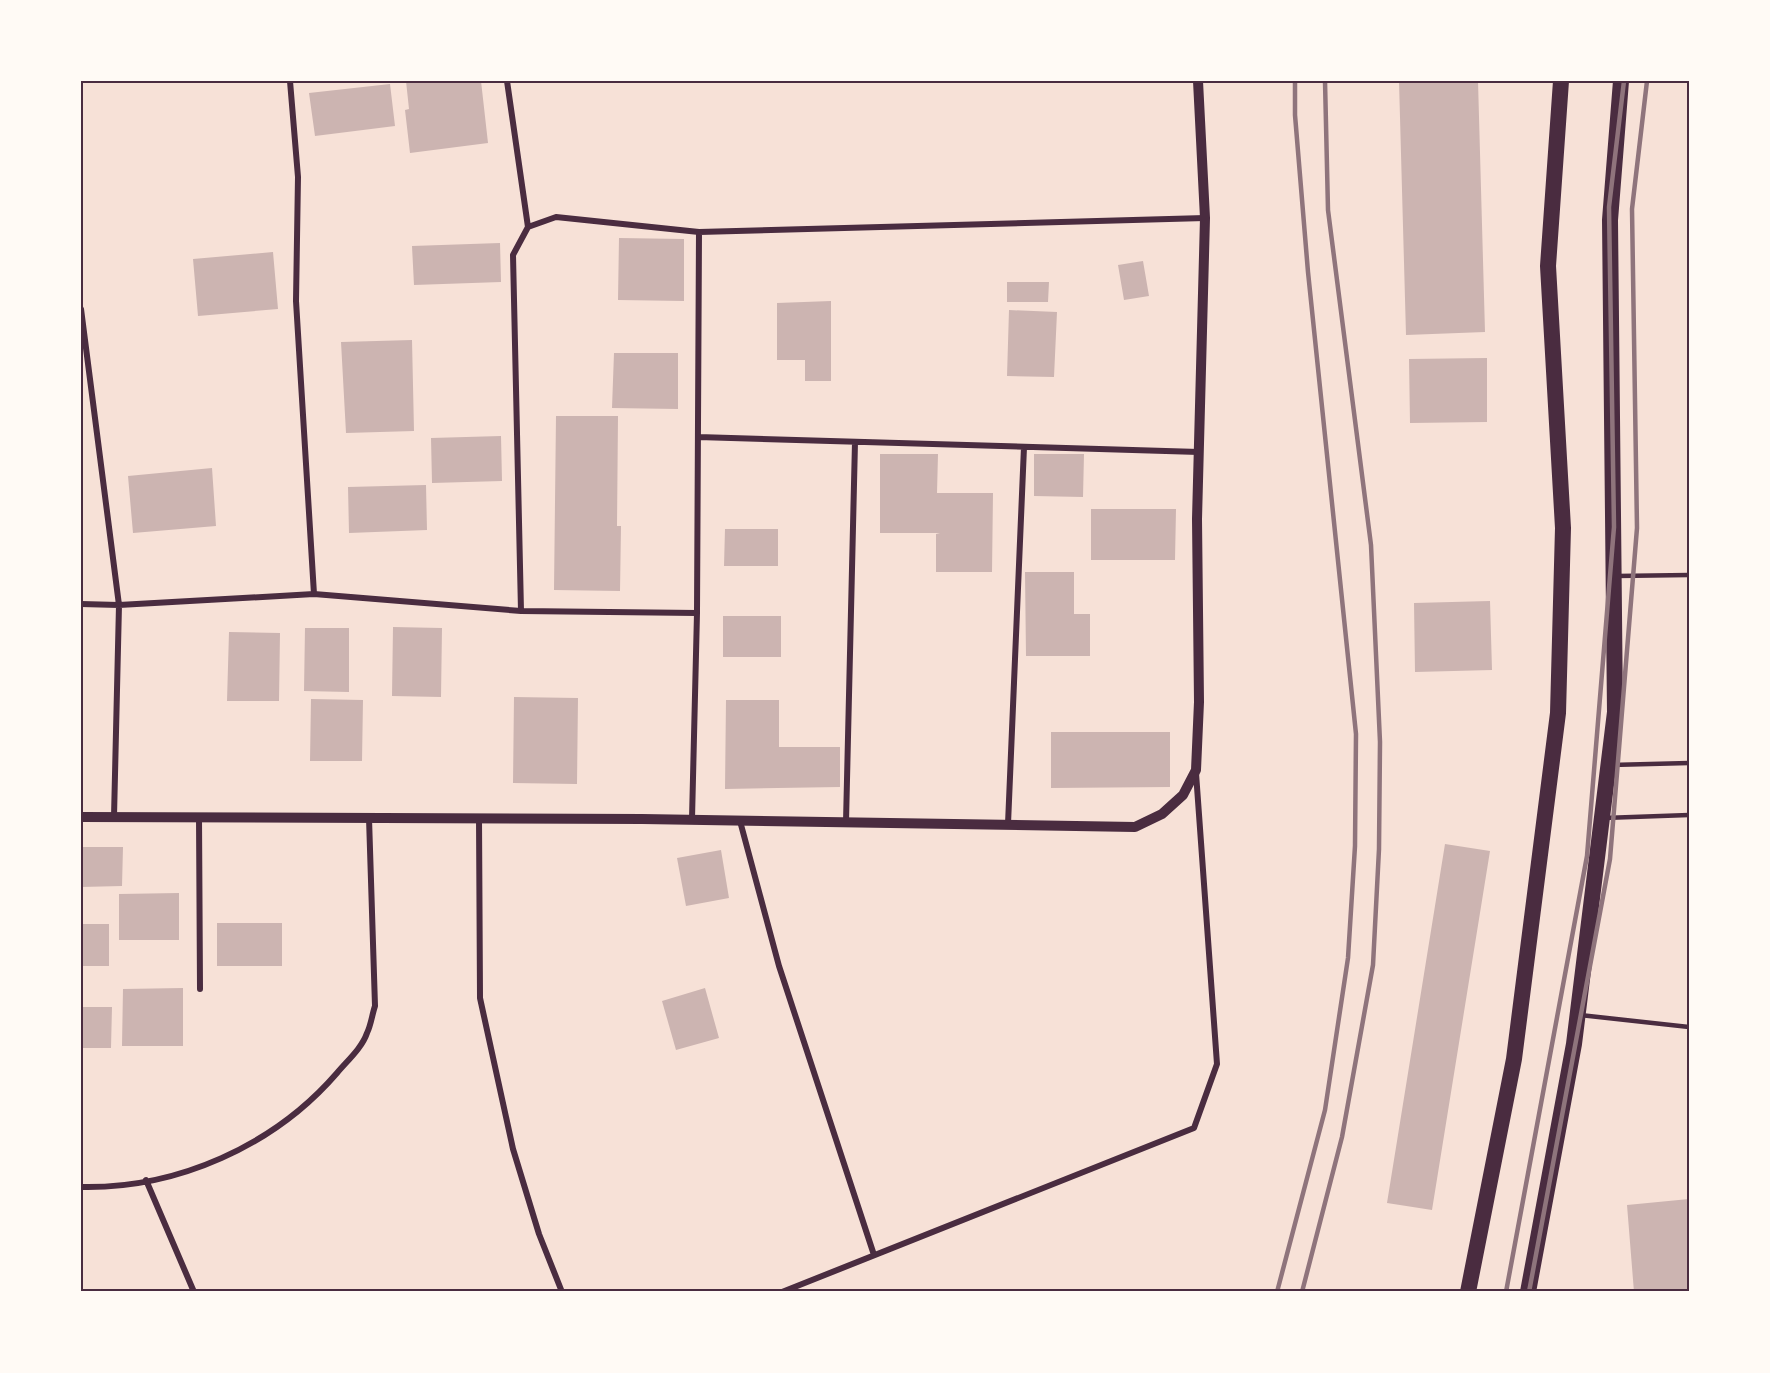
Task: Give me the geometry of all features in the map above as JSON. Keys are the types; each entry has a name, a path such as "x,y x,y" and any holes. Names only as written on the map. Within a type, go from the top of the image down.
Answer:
{"highway":[{"path":"1467,1292 1514,1059 1558,713 1563,528 1548,266 1561,81"},
{"path":"1528,1292 1577,1015 1615,712 1610,220 1621,81"}],"street":[{"path":"290,81 298,177 296,301 314,594"},
{"path":"507,81 528,227 513,255 521,610"},
{"path":"782,1292 1194,1128 1217,1064 1196,770 1199,702 1199,452 1205,218 1198,81"},
{"path":"528,227 556,217 699,232 1205,218"},
{"path":"692,819 697,613 699,232"},
{"path":"81,309 119,604 114,817"},
{"path":"698,437 1199,452"},
{"path":"846,822 855,442"},
{"path":"1008,824 1024,447"},
{"path":"81,604 314,594 521,610 697,613"},
{"path":"81,817 692,819 1135,826 1162,814 1183,795 1196,770"},
{"path":"199,817 200,989"},
{"path":"81,1187 110,1187 202,1167 255,1143 318,1095 367,1035 375,1006 369,818"},
{"path":"479,818 480,998 513,1149 539,1234 562,1292"},
{"path":"740,820 779,966 874,1255"},
{"path":"146,1180 194,1292"}],"lane":[{"path":"1614,576 1689,575"},
{"path":"1608,765 1689,763"},
{"path":"1602,818 1689,814"},
{"path":"1577,1015 1689,1026"}],"building":[{"path":"406,81 481,81 488,143 410,153 405,110 409,109"},
{"path":"1399,81 1478,81 1485,332 1406,335"},
{"path":"390,84 395,126 315,136 309,93"},
{"path":"619,238 684,239 684,301 618,300"},
{"path":"500,243 501,282 414,285 412,246"},
{"path":"273,252 278,309 198,316 193,259"},
{"path":"1143,261 1149,296 1124,300 1118,265"},
{"path":"1007,282 1049,282 1048,302 1007,302"},
{"path":"831,301 831,381 805,381 805,360 777,360 777,303"},
{"path":"1009,310 1057,312 1054,377 1007,376"},
{"path":"412,340 414,431 346,433 341,342"},
{"path":"614,353 678,353 678,409 612,408"},
{"path":"1487,358 1487,422 1410,423 1409,359"},
{"path":"556,416 618,416 617,526 621,526 620,591 554,590"},
{"path":"501,436 502,481 432,483 431,438"},
{"path":"880,454 938,454 937,493 993,493 992,572 936,572 936,534 940,533 880,533"},
{"path":"1034,454 1084,454 1083,497 1034,496"},
{"path":"212,468 216,526 133,533 128,476"},
{"path":"426,485 427,530 349,533 348,487"},
{"path":"1091,509 1176,509 1175,560 1091,560"},
{"path":"725,529 778,529 778,566 724,566"},
{"path":"1025,572 1074,572 1074,614 1090,614 1090,656 1026,656"},
{"path":"1490,601 1492,670 1415,672 1414,603"},
{"path":"723,616 781,616 781,657 723,657"},
{"path":"393,627 442,628 441,697 392,696"},
{"path":"305,628 349,628 349,692 304,691"},
{"path":"229,632 280,633 279,701 227,701"},
{"path":"514,697 578,698 577,784 513,783"},
{"path":"311,699 363,700 362,761 310,761"},
{"path":"726,700 779,700 779,747 840,747 840,787 725,789"},
{"path":"1051,732 1170,732 1170,787 1051,788"},
{"path":"1445,844 1490,851 1432,1210 1387,1203"},
{"path":"81,847 123,847 122,886 81,887"},
{"path":"721,850 729,898 686,906 677,858"},
{"path":"179,893 179,940 119,940 119,894"},
{"path":"217,923 282,923 282,966 217,966"},
{"path":"81,924 109,924 109,966 81,966"},
{"path":"183,988 183,1046 122,1046 123,989"},
{"path":"705,988 719,1038 676,1050 662,1001"},
{"path":"81,1007 112,1007 111,1048 81,1048"},
{"path":"1689,1199 1689,1292 1634,1292 1627,1205"}],"railway":[{"path":"1277,1292 1325,1110 1348,958 1355,846 1356,734 1308,272 1295,115 1295,81"},
{"path":"1302,1292 1342,1137 1373,965 1379,849 1380,742 1371,545 1328,210 1325,81"},
{"path":"1506,1292 1587,856 1614,527 1609,207 1624,81"},
{"path":"1529,1292 1610,859 1637,528 1632,209 1647,81"}]}
